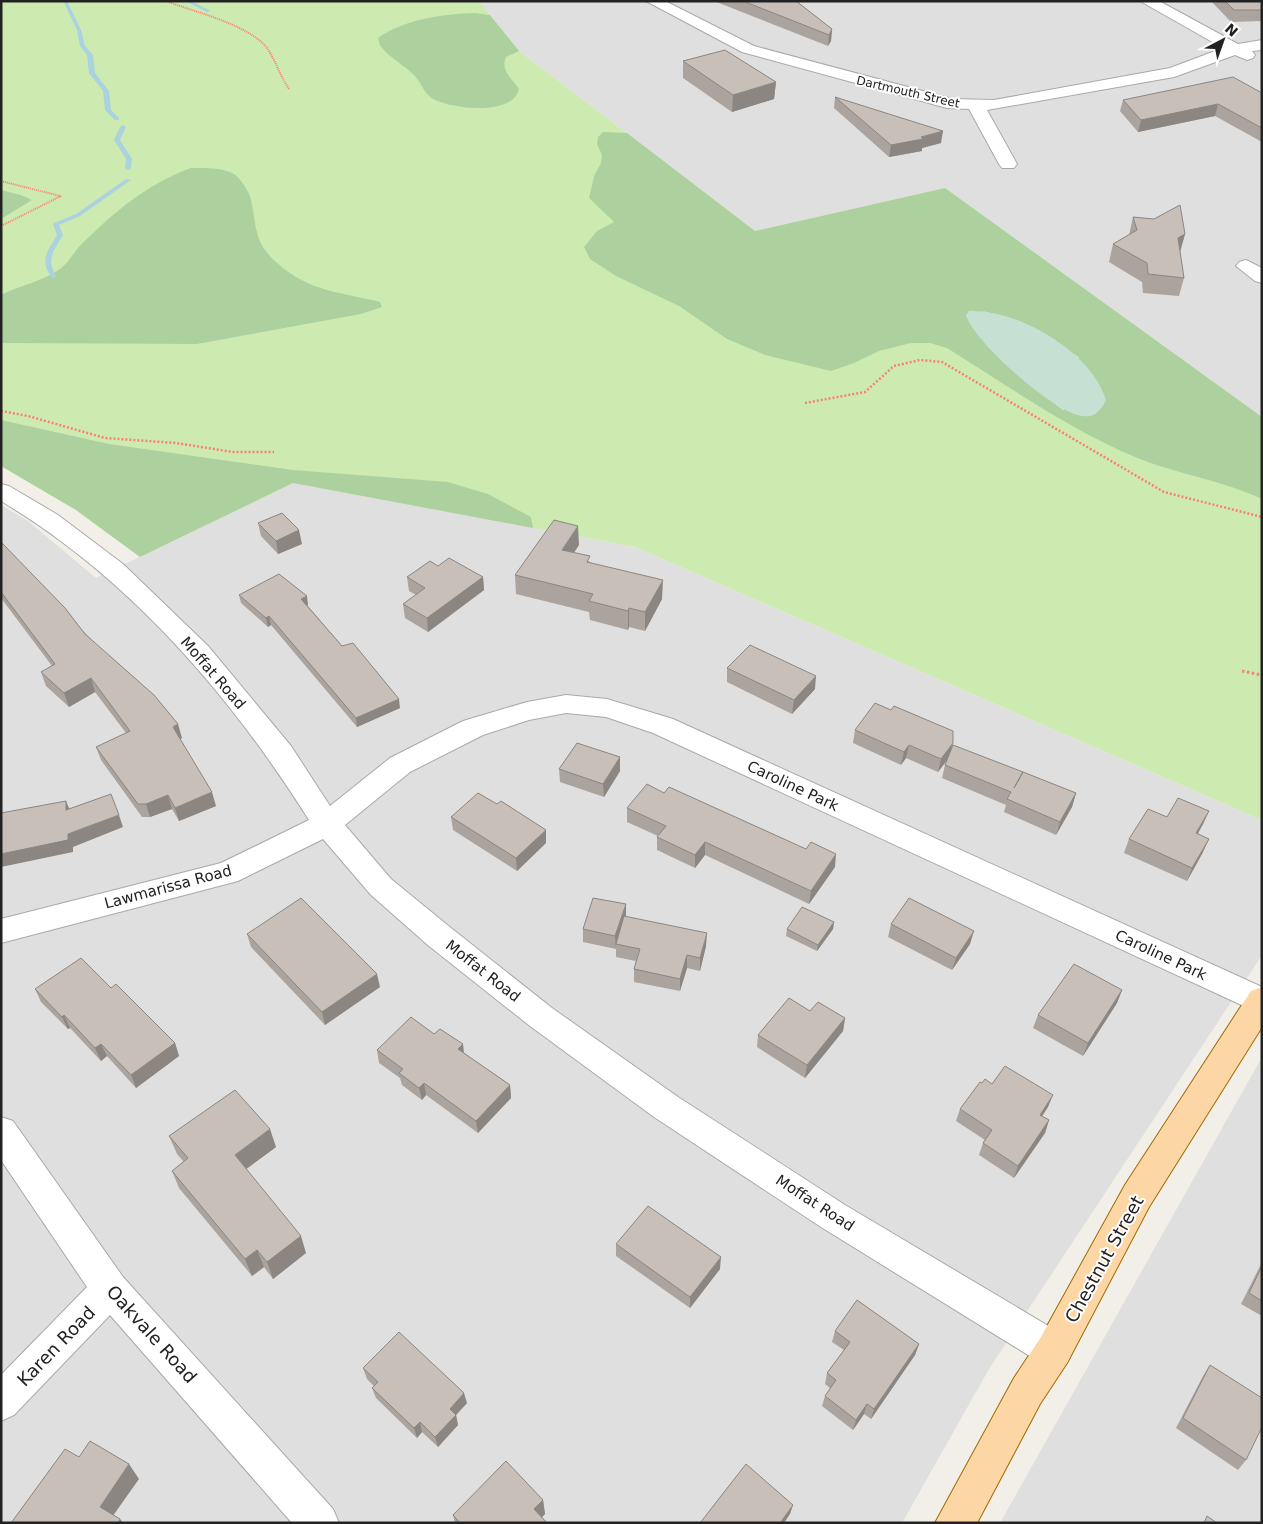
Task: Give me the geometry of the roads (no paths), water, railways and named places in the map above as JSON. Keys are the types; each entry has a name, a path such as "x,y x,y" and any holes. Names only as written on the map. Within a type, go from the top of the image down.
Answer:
{"main road":[{"name":"Chestnut Street","path":"954,1523 1027,1391 1054,1350 1137,1196 1261,1000"}],"street":[{"name":"Dartmouth Street","path":"653,1 748,49 894,91 953,104 976,106 994,106 1174,72 1236,49 1262,45"},
{"path":"1147,1 1262,64"},
{"path":"976,106 1008,164"},
{"name":"Moffat Road","path":"1,491 50,520 114,570 199,652 281,753 327,824 380,887 541,1017 666,1107 824,1210 1054,1350"},
{"name":"Caroline Park","path":"327,824 400,765 473,728 528,711 566,704 607,708 662,726 1261,1000"},
{"name":"Lawmarissa Road","path":"1,931 228,873 327,824"},
{"name":"Oakvale Road","path":"1,1132 110,1289 319,1523"},
{"name":"Karen Road","path":"1,1402 110,1289"}],"waterway":[{"path":"68,1 66,3 79,30 83,46 90,55 92,73 106,91 108,110 117,119"},
{"path":"187,1 209,11"},
{"path":"123,127 117,140 129,159 128,168"},
{"path":"54,277 49,270 47,258 60,235 56,224 78,215 128,180"}]}
